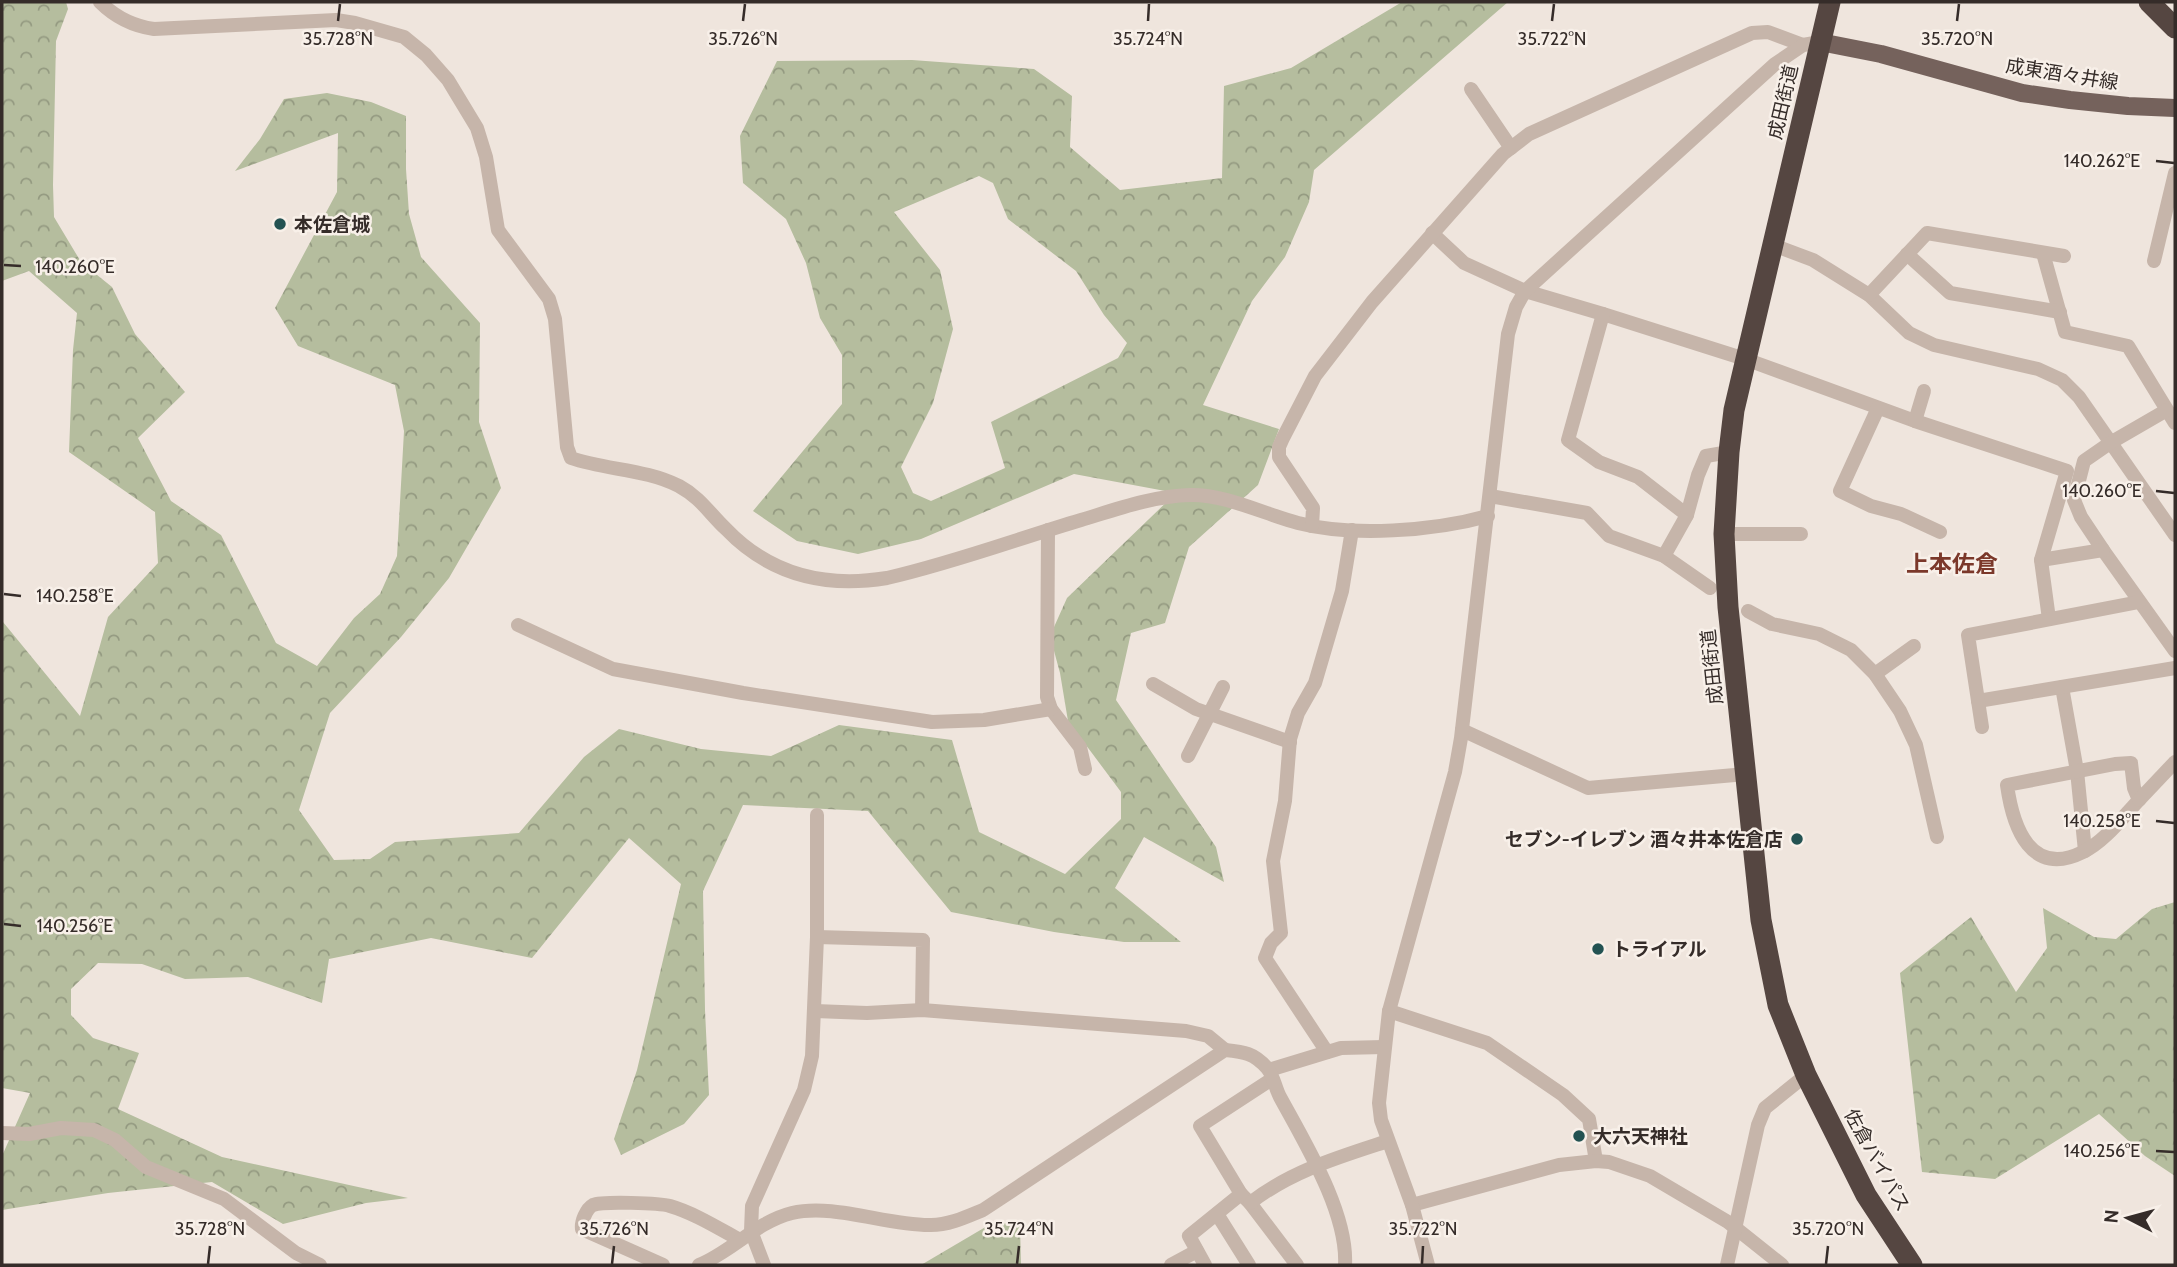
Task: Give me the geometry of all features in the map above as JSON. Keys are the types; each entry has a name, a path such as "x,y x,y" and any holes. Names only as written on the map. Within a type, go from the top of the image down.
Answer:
{"highway":[{"name":"成田街道","path":"1806,1075 1778,1005 1761,920 1728,607 1724,534 1734,410 1773,245 1812,43 1830,2"},
{"path":"2149,2 2175,28"},
{"name":"佐倉バイパス","path":"1806,1075 1866,1195 1912,1265"}],"main road":[{"name":"成東酒々井線","path":"1812,43 1881,54 2022,93 2128,106 2175,108"}],"street":[{"path":"100,2 110,12 136,26 146,28 336,20 355,23 404,37 426,55 440,69 477,128 486,157 498,230 549,299 555,319 567,447 571,457 654,477 680,487 704,503 725,529 765,560 795,573 830,582 887,578 1140,502 1190,495 1242,505 1312,526 1352,530 1400,529 1471,521 1488,516"},
{"path":"1312,526 1313,508 1282,464 1279,447 1315,376 1372,302 1503,154 1529,134 1752,33 1768,32 1812,43"},
{"path":"1427,1265 1412,1205 1381,1120 1379,1102 1389,1011 1455,772 1462,730 1507,334 1516,307 1525,291 1775,64 1812,43"},
{"path":"1471,89 1511,148"},
{"path":"2154,261 2175,173"},
{"path":"1432,233 1464,264 1525,291 1745,359 1915,421 2067,471 2040,561 2049,619"},
{"path":"1869,295 1927,233 2064,256"},
{"path":"1773,245 1814,260 1869,295 1909,333 1934,345 2038,369 2062,380 2079,397 2175,535"},
{"path":"2043,253 2065,332 2128,346 2171,416 2110,443 2084,461 2074,500 2081,517 2103,550 2175,651"},
{"path":"1907,254 1950,293 2060,312"},
{"path":"1604,314 1568,440 1599,462 1638,477 1687,515"},
{"path":"1915,421 1924,391"},
{"path":"1878,408 1840,491 1871,506 1902,514 1940,532"},
{"path":"1664,556 1687,515 1706,456 1729,452"},
{"path":"1490,496 1587,513 1609,536 1664,556 1710,588"},
{"path":"1048,530 1047,697 1051,709 1080,747 1085,769"},
{"path":"1327,1052 1265,958 1271,943 1281,933 1273,861 1285,801 1290,742 1298,713 1315,683 1342,591 1352,530"},
{"path":"1724,534 1801,534"},
{"path":"2040,561 2103,550"},
{"path":"1982,727 1968,635 2139,602"},
{"path":"1748,611 1772,624 1819,634 1851,650 1875,674 1900,711 1916,745 1937,837"},
{"path":"518,625 613,669 743,693 932,722 984,720 1051,709"},
{"path":"1875,674 1914,646"},
{"path":"1978,701 2175,668"},
{"path":"1153,684 1196,709 1290,742"},
{"path":"1188,756 1223,687"},
{"path":"2062,687 2077,771 2085,851"},
{"path":"1462,730 1588,788 1746,774"},
{"path":"2139,800 2134,788 2131,763 2007,785 2009,800 2026,845 2038,856 2066,859 2085,851 2108,834 2175,762"},
{"path":"745,1235 752,1206 804,1090 812,1056 817,937 817,815"},
{"path":"817,937 923,940 922,1010"},
{"path":"815,1011 867,1013 922,1010 1186,1031 1208,1036 1225,1050 1249,1052 1270,1074 1278,1094 1304,1138 1338,1218 1346,1250 1345,1265"},
{"path":"1389,1011 1487,1043 1563,1095 1589,1119 1596,1161"},
{"path":"1297,1265 1246,1199 1200,1126 1270,1074 1341,1048 1384,1047"},
{"path":"699,1265 717,1258 745,1235 793,1212 824,1211 933,1226 956,1221 983,1210 1225,1050"},
{"path":"1727,1265 1734,1227 1765,1108 1806,1075"},
{"path":"2,1133 29,1134 61,1128 94,1129 115,1140 146,1167 224,1199 296,1253 320,1265"},
{"path":"1205,1265 1189,1236 1217,1214 1316,1166 1388,1141"},
{"path":"1412,1205 1559,1165 1609,1162 1650,1176 1734,1227 1782,1265"},
{"path":"663,1265 582,1229 583,1220 591,1206 613,1203 666,1205 745,1235 764,1265"},
{"path":"1217,1214 1249,1265"},
{"path":"1171,1265 1197,1251"}],"green space":[{"path":"2,2 66,2 68,9 56,41 54,217 81,262 112,287 135,334 185,392 138,438 171,501 221,535 276,643 317,666 354,618 380,594 397,556 404,431 395,385 298,346 275,308 337,192 338,133 235,171 260,139 284,99 327,93 371,102 406,116 409,214 421,257 480,323 479,422 501,488 449,578 401,637 330,713 299,810 334,860 370,859 395,842 519,833 584,757 619,729 701,749 771,756 839,725 952,740 979,832 1065,874 1121,819 1121,792 1068,721 1060,673 1050,636 1067,598 1176,493 1074,474 921,539 858,554 797,541 753,511 842,404 842,355 820,318 806,263 786,219 743,183 740,136 777,61 912,60 1034,69 1072,96 1070,147 1120,190 1222,178 1224,86 1291,68 1402,2 1508,2 1314,170 1309,202 1285,257 1252,301 1203,405 1279,429 1258,485 1189,547 1165,623 1131,633 1116,700 1216,847 1224,882 1144,837 1115,888 1181,942 1124,942 1054,932 951,912 868,811 743,805 703,891 709,1095 684,1124 621,1155 614,1139 637,1070 681,884 629,838 532,958 431,938 329,959 322,1003 248,977 185,979 142,964 98,963 71,989 71,1015 93,1038 139,1053 118,1109 222,1157 408,1198 366,1203 283,1224 212,1182 108,1193 2,1210 2,1156 30,1093 2,1088 2,625 3,622 80,716 108,617 158,563 155,512 69,452 77,313 29,271 2,281","holes":["979,176 993,183 1008,219 1076,271 1104,315 1127,343 1118,358 991,422 1005,468 931,501 913,493 901,467 933,403 953,329 940,270 894,212"]},
{"path":"2175,902 2175,1176 2145,1156 2099,1114 1995,1179 1922,1172 1900,973 1971,917 2016,992 2047,948 2043,908 2094,937 2116,939 2152,909"},
{"path":"994,1222 1020,1225 1021,1265 921,1265"}],"place":[{"name":"本佐倉城","path":"280,224"},
{"name":"セブン-イレブン 酒々井本佐倉店","path":"1797,839"},
{"name":"トライアル","path":"1598,949"},
{"name":"大六天神社","path":"1579,1136"}],"district":[{"name":"上本佐倉","path":"1952,564"}]}
